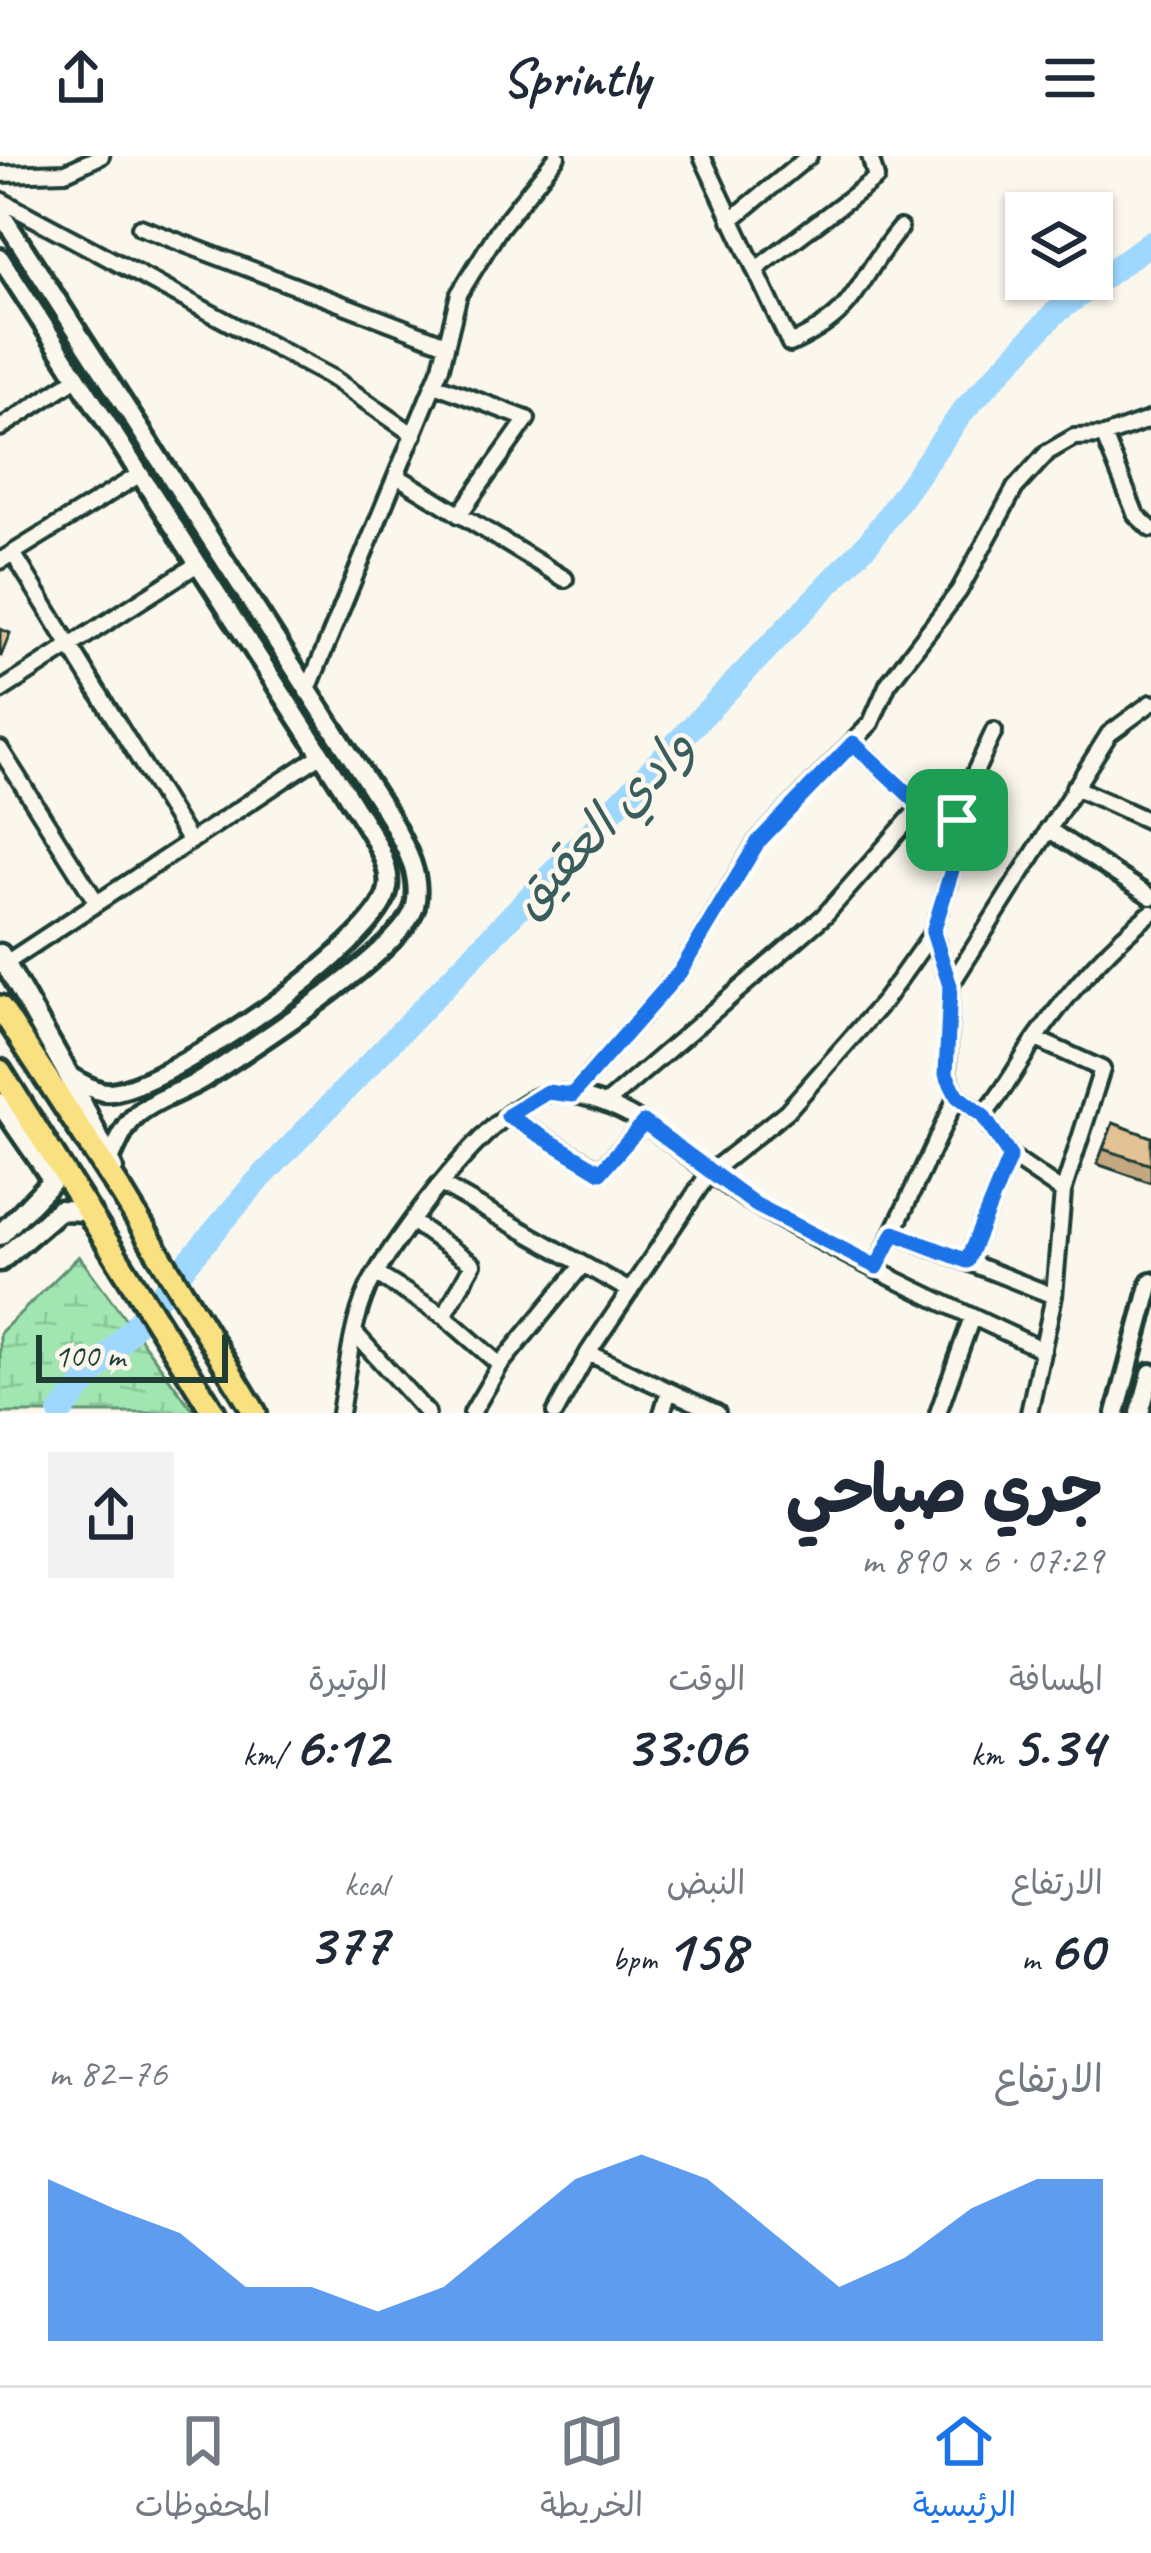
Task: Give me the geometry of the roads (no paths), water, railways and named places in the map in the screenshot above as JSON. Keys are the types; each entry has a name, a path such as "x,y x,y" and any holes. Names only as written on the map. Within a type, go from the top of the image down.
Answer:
{"highway":[{"path":"0,1007 114,1178 255,1413"},
{"path":"0,1071 54,1170 89,1214 214,1413"}],"main road":[{"path":"3,959 69,1076 114,1178"},
{"path":"0,1103 54,1170 0,1235"},
{"path":"0,1262 42,1220 59,1210 89,1214"}],"street":[{"path":"0,174 66,172 101,156"},
{"path":"307,692 434,384 459,294 499,230 557,156"},
{"path":"702,156 790,344 825,328 852,304 874,258 900,228"},
{"path":"731,220 809,156"},
{"path":"754,270 876,178 870,156"},
{"path":"0,200 334,379 414,435"},
{"path":"0,212 409,855 415,908 400,932 368,964 203,1078 140,1113 114,1178"},
{"path":"140,227 446,344"},
{"path":"0,258 321,755 389,872 388,892 374,919 326,964 193,1060 137,1087 104,1094 69,1076"},
{"path":"0,428 76,378"},
{"path":"434,384 526,419 459,514"},
{"path":"572,1095 680,972 758,842 871,723 914,644 958,592 1016,488 1048,452 1074,437 1104,436 1151,419"},
{"path":"1104,436 1136,515 1151,530"},
{"path":"139,475 6,557 70,646 190,842"},
{"path":"397,476 565,579"},
{"path":"161,511 179,496"},
{"path":"0,691 196,566"},
{"path":"950,986 1109,734 1151,704"},
{"path":"555,1413 588,1353 710,1173 787,1111 884,1001 933,932 955,860 957,820 994,731"},
{"path":"853,743 921,806 957,820"},
{"path":"0,748 97,903"},
{"path":"3,959 97,903 321,755"},
{"path":"1074,787 1151,821"},
{"path":"607,1103 824,916 921,806"},
{"path":"1048,829 1151,897"},
{"path":"983,1116 1036,1039 1116,940 1151,913"},
{"path":"933,932 950,986 946,1074 957,1096 983,1116 1010,1156 1063,1192"},
{"path":"1030,1413 1054,1296 1063,1192 1102,1069 1036,1039"},
{"path":"193,1060 203,1078"},
{"path":"340,1413 355,1333 378,1275 442,1185 508,1116 547,1092 607,1103 644,1122 756,1205 1043,1350"},
{"path":"877,1267 957,1096"},
{"path":"508,1116 601,1172 644,1122"},
{"path":"0,1124 27,1142"},
{"path":"967,1261 1010,1156"},
{"path":"442,1185 630,1291"},
{"path":"414,1223 472,1264 445,1316"},
{"path":"894,1233 1054,1296"},
{"path":"472,1413 500,1365 581,1267"},
{"path":"378,1275 445,1316 500,1365"},
{"path":"1116,1413 1151,1282"},
{"path":"938,1413 972,1317"},
{"path":"355,1333 427,1413"},
{"path":"588,1353 717,1413"},
{"path":"1140,1413 1151,1373"},
{"path":"662,1413 669,1391"}],"waterway":[{"name":"وادي العقيق","path":"60,1413 252,1187 870,541 964,410 1055,313 1151,242"}]}
